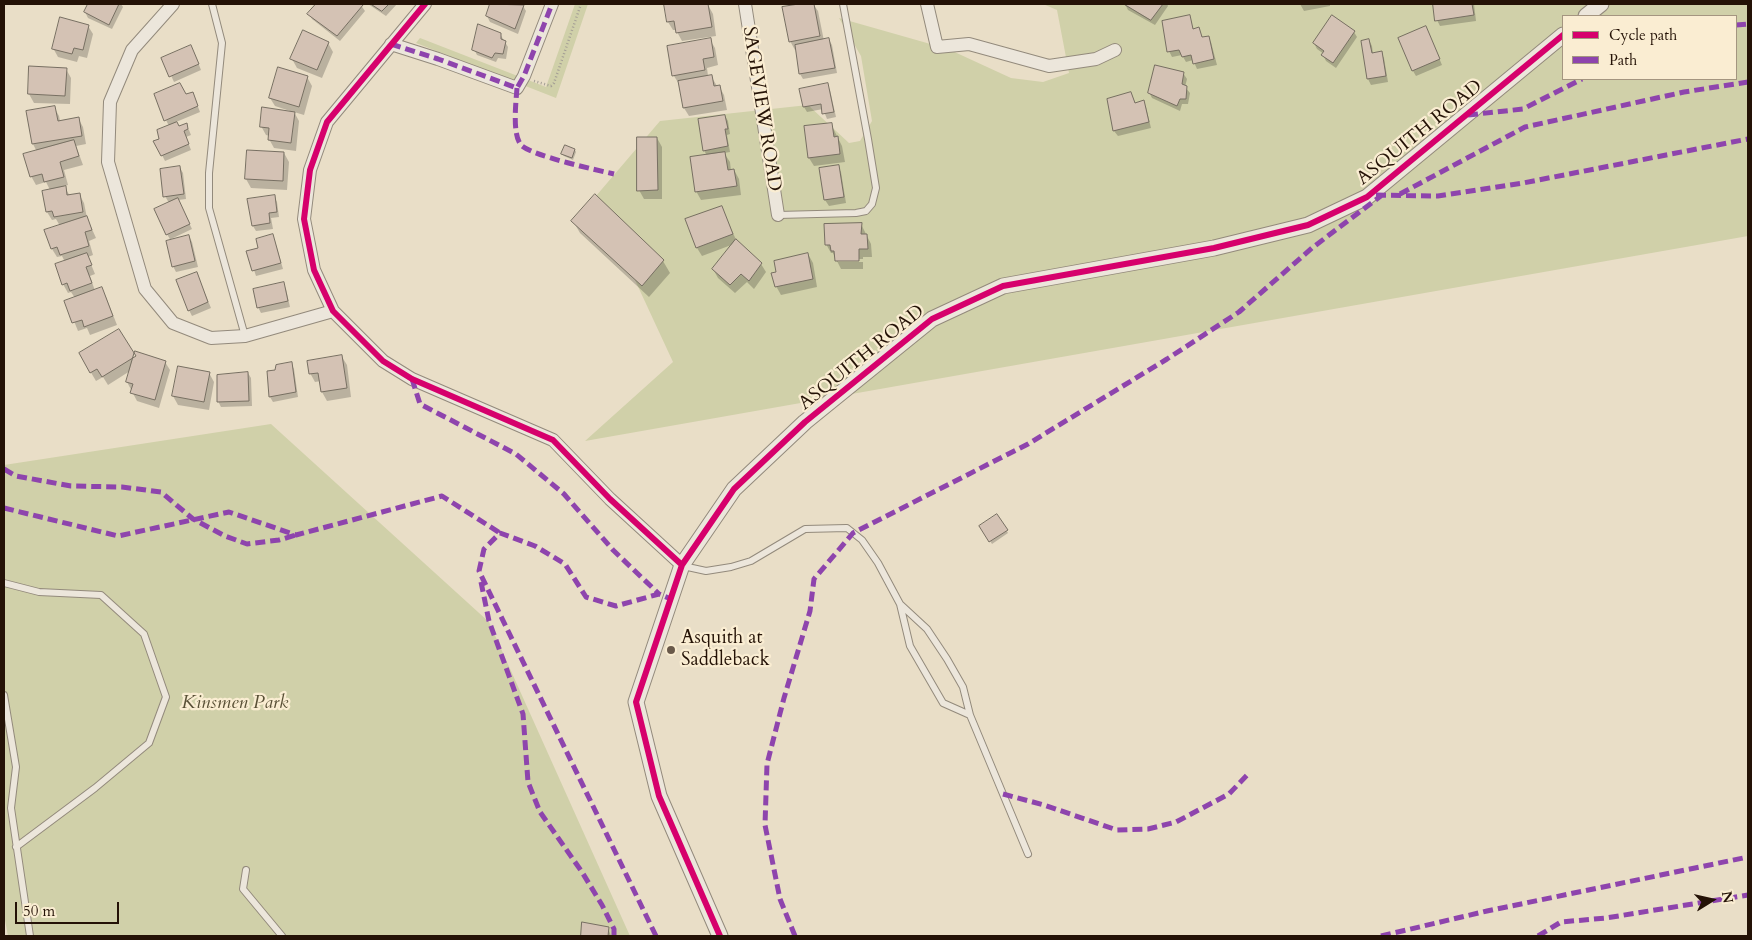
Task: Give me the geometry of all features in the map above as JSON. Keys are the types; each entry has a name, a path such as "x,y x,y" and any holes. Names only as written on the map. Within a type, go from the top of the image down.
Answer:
{"street":[{"path":"173,4 132,50 110,102 108,162 145,289 173,323 211,338 245,336 333,311"},
{"path":"425,4 391,44 381,59 326,122 310,170 304,219 314,270 333,311 383,361 412,379 553,440 610,499 682,565"},
{"path":"391,44 517,88 524,76 552,4"},
{"name":"SAGEVIEW ROAD","path":"745,4 778,215"},
{"path":"927,4 937,47 969,44 1049,66 1096,58 1115,50"},
{"path":"1587,15 1601,4"},
{"name":"ASQUITH ROAD","path":"720,936 659,796 636,702 682,565 734,489 805,422 932,319 1003,286 1214,248 1308,225 1367,197 1562,36"}],"lane":[{"path":"212,4 222,43 209,173 209,208 245,336"},
{"path":"778,215 866,211 872,204 876,188 844,4"},
{"path":"682,565 706,571 731,568 751,561 805,528 847,528 862,540 878,563 900,604 910,646 943,703 970,715"},
{"path":"4,583 39,592 101,595 144,634 166,697 149,743 96,788 16,847"},
{"path":"900,604 927,629 964,687 970,715 1028,854"},
{"path":"4,695 16,767 11,808 30,936"},
{"path":"246,870 243,888 282,936"}],"path":[{"path":"524,76 547,86 551,86 554,83 581,4"}],"green space":[{"path":"575,4 588,4 556,98 416,43 420,38 546,87"},
{"path":"1043,4 1748,4 1748,236 585,441 673,362 596,196 660,121 808,105 849,143 860,141 872,121 861,56 839,18 948,49 1011,78 1043,82 1069,73 1057,10"},
{"name":"Kinsmen Park","path":"271,424 489,622 630,936 8,936 4,915 4,465"}],"building":[{"path":"88,4 119,4 109,25 84,12"},
{"path":"316,4 363,5 337,36 307,14"},
{"path":"371,4 389,4 382,11"},
{"path":"490,4 524,5 515,29 486,16"},
{"path":"664,4 708,4 712,27 676,33 674,21 667,22"},
{"path":"814,4 820,36 789,42 782,7"},
{"path":"1124,4 1163,4 1151,20"},
{"path":"1433,4 1472,4 1474,15 1435,21"},
{"path":"1190,15 1193,29 1199,27 1202,37 1209,36 1214,59 1193,64 1191,55 1182,57 1179,50 1167,52 1162,21"},
{"path":"1332,15 1355,31 1333,63 1321,55 1324,51 1313,43"},
{"path":"60,17 89,25 83,50 74,48 72,54 52,49"},
{"path":"478,24 501,33 501,39 506,41 503,54 495,53 492,58 472,50"},
{"path":"1426,26 1440,59 1412,71 1398,38"},
{"path":"303,30 329,42 317,70 290,59"},
{"path":"711,38 714,57 703,59 705,70 672,76 667,46"},
{"path":"829,38 835,68 799,74 795,45"},
{"path":"1369,39 1372,53 1382,51 1386,76 1367,79 1361,41"},
{"path":"191,45 199,64 169,77 161,58"},
{"path":"1155,65 1184,72 1182,84 1187,86 1186,99 1180,99 1177,106 1148,93"},
{"path":"29,66 67,68 65,96 28,94"},
{"path":"278,67 308,76 299,107 269,98"},
{"path":"712,75 714,86 720,85 723,101 683,108 678,81"},
{"path":"180,83 186,94 193,92 198,106 164,121 154,94"},
{"path":"828,83 834,112 822,114 821,104 803,107 799,89"},
{"path":"1131,92 1135,103 1144,100 1149,122 1113,131 1107,99"},
{"path":"55,106 58,121 79,117 82,136 32,144 26,111"},
{"path":"262,107 295,112 291,143 268,140 269,128 260,127"},
{"path":"725,115 728,129 725,129 728,146 703,151 698,119"},
{"path":"177,122 179,126 187,123 188,129 184,131 189,144 161,156 153,141 159,139 157,130"},
{"path":"832,123 834,137 838,136 840,154 808,158 804,126"},
{"path":"637,137 657,137 658,190 637,191"},
{"path":"74,140 79,156 60,162 64,177 44,182 42,174 30,177 23,154"},
{"path":"565,145 575,149 572,158 561,154"},
{"path":"247,150 284,152 283,181 245,179"},
{"path":"725,152 728,170 734,169 737,186 695,192 690,157"},
{"path":"839,165 844,197 824,200 819,168"},
{"path":"180,166 184,194 163,197 160,169"},
{"path":"66,186 67,195 80,193 83,212 54,217 52,211 46,212 42,191"},
{"path":"595,194 664,260 642,286 571,221"},
{"path":"275,195 277,212 269,213 270,223 252,226 247,199"},
{"path":"178,198 190,224 166,235 154,209"},
{"path":"722,206 733,234 696,248 685,219"},
{"path":"87,216 92,230 85,232 89,246 60,255 57,247 51,249 44,230"},
{"path":"862,223 861,234 867,234 868,249 859,249 859,261 835,261 834,251 831,251 830,245 825,245 824,224"},
{"path":"273,234 281,263 252,271 246,251 258,248 256,239"},
{"path":"189,235 195,261 172,267 166,241"},
{"path":"736,239 762,263 749,281 741,274 730,285 712,269"},
{"path":"87,253 92,265 86,267 92,283 70,291 67,283 62,285 55,264"},
{"path":"808,253 813,279 775,287 771,273 776,272 774,261"},
{"path":"197,272 208,302 188,311 176,280"},
{"path":"284,282 288,301 257,308 253,289"},
{"path":"102,287 113,316 84,327 82,320 72,323 64,301"},
{"path":"119,329 136,356 102,377 97,369 90,373 79,353"},
{"path":"135,351 166,361 155,400 130,393 133,384 126,382"},
{"path":"342,355 347,388 321,392 318,373 309,374 307,361"},
{"path":"292,362 296,392 269,397 267,371 275,370 276,365"},
{"path":"178,366 210,372 204,402 172,396"},
{"path":"248,372 249,401 217,402 217,375"},
{"path":"997,514 1008,530 989,542 979,526"},
{"path":"582,922 609,927 608,936 581,936"}],"marked path":[{"path":"391,44 517,88 524,76 552,4"},
{"path":"1737,25 1748,24"},
{"path":"1468,115 1523,109 1580,80"},
{"path":"1400,194 1525,127 1684,92 1748,82"},
{"path":"517,88 515,109 516,133 521,145 538,154 614,174"},
{"path":"1376,195 1438,196 1523,183 1748,139"},
{"path":"795,936 780,899 765,825 767,764 810,611 814,579 853,533 1028,444 1167,359 1239,312 1312,248 1382,195"},
{"path":"412,379 420,404 516,454 564,494 613,550 659,594"},
{"path":"4,469 16,476 71,486 122,487 161,492 193,519 225,536 247,544 279,540 296,535"},
{"path":"4,508 118,536 229,512 296,535 442,496 500,533"},
{"path":"656,936 479,571 484,549 500,533 535,546 565,564 586,597 616,606 659,594 671,599"},
{"path":"481,582 489,621 523,714 528,782 540,812 582,872 602,905 614,929 614,936"},
{"path":"1003,794 1044,805 1117,830 1148,829 1176,822 1229,794 1250,772"},
{"path":"1381,936 1487,911 1748,857"},
{"path":"1538,936 1561,922 1606,918 1748,895"}],"cycle path":[{"path":"425,4 327,122 310,170 304,219 314,270 333,311 383,361 412,379 553,440 610,499 682,565"},
{"path":"720,936 659,796 636,702 682,565 734,489 805,422 932,319 1003,286 1214,248 1308,225 1367,197 1562,36"}],"place":[{"name":"Asquith at Saddleback","path":"671,650"}]}
